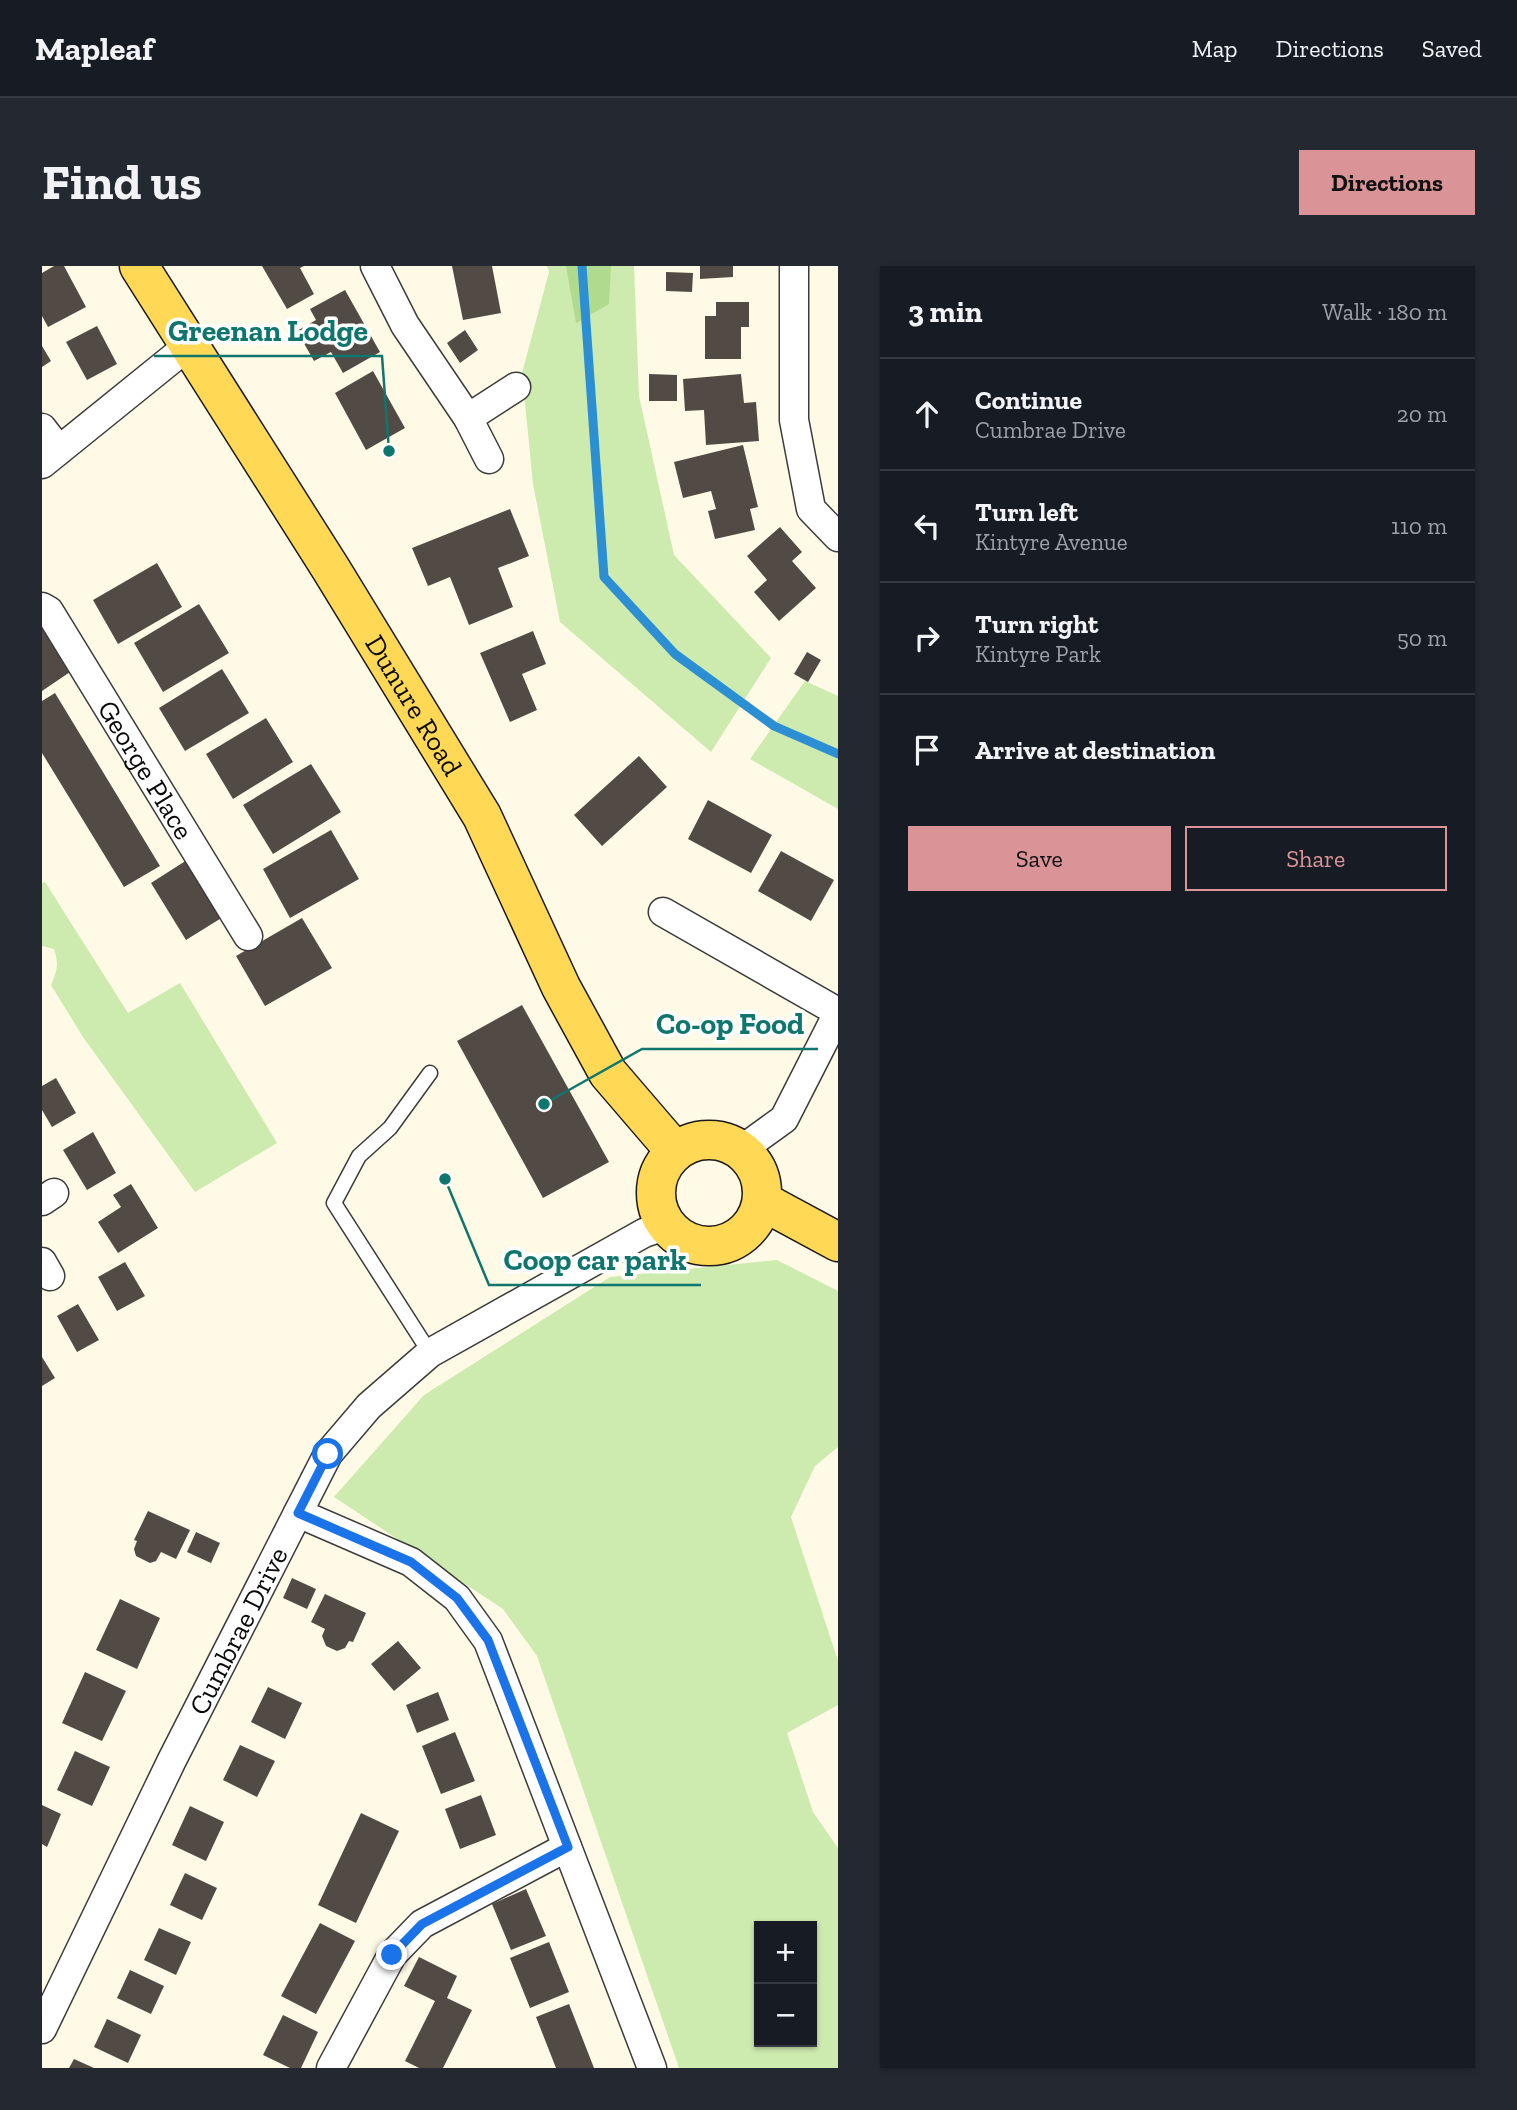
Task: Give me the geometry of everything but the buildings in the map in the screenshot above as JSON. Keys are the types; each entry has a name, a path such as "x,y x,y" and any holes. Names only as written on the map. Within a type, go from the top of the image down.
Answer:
{"main road":[{"name":"Dunure Road","path":"139,266 331,569 482,816 561,987 608,1073 675,1151"},
{"path":"708,1139 726,1142 741,1150 759,1172 762,1201 757,1218 746,1232 731,1242 713,1246 696,1244 679,1237 667,1225 659,1210 656,1194 664,1163 675,1151 691,1142 708,1139"},
{"path":"762,1201 838,1242"}],"street":[{"path":"375,266 405,325 468,418 489,459"},
{"path":"794,266 794,420 811,509 838,537"},
{"path":"42,428 50,457 188,346"},
{"path":"468,418 516,387"},
{"name":"George Place","path":"42,607 49,611 248,936"},
{"path":"663,912 838,1013 783,1119 741,1150"},
{"name":"Cumbrae Drive","path":"42,2029 172,1760 328,1454 369,1406 430,1353 644,1233 667,1225"},
{"path":"298,1513 411,1562 457,1598 488,1640 652,2068"},
{"path":"331,2068 392,1955 422,1924 568,1847"}],"lane":[{"path":"430,1073 390,1128 359,1156 334,1203 430,1353"}],"green space":[{"path":"547,266 634,266 639,396 674,555 771,658 711,752 560,622 533,484 522,373 549,272"},
{"path":"566,266 611,266 609,304 576,323"},
{"path":"805,681 838,696 838,809 750,759"},
{"path":"45,882 128,1013 180,983 277,1143 195,1192 83,1037 51,985 57,963 54,949 42,946 42,883"},
{"path":"777,1260 838,1291 838,1447 815,1466 791,1517 838,1661 838,1705 787,1733 813,1812 838,1848 838,2068 679,2068 537,1656 503,1609 334,1497 424,1395 610,1277"}],"waterway":[{"path":"582,266 604,577 675,654 774,726 838,754"}],"place":[{"name":"Greenan Lodge","path":"389,451"},
{"name":"Co-op Food","path":"544,1104"},
{"name":"Coop car park","path":"445,1179"}],"route":[{"path":"328,1454 298,1513 411,1562 457,1598 488,1640 568,1847 422,1924 392,1955"}]}
